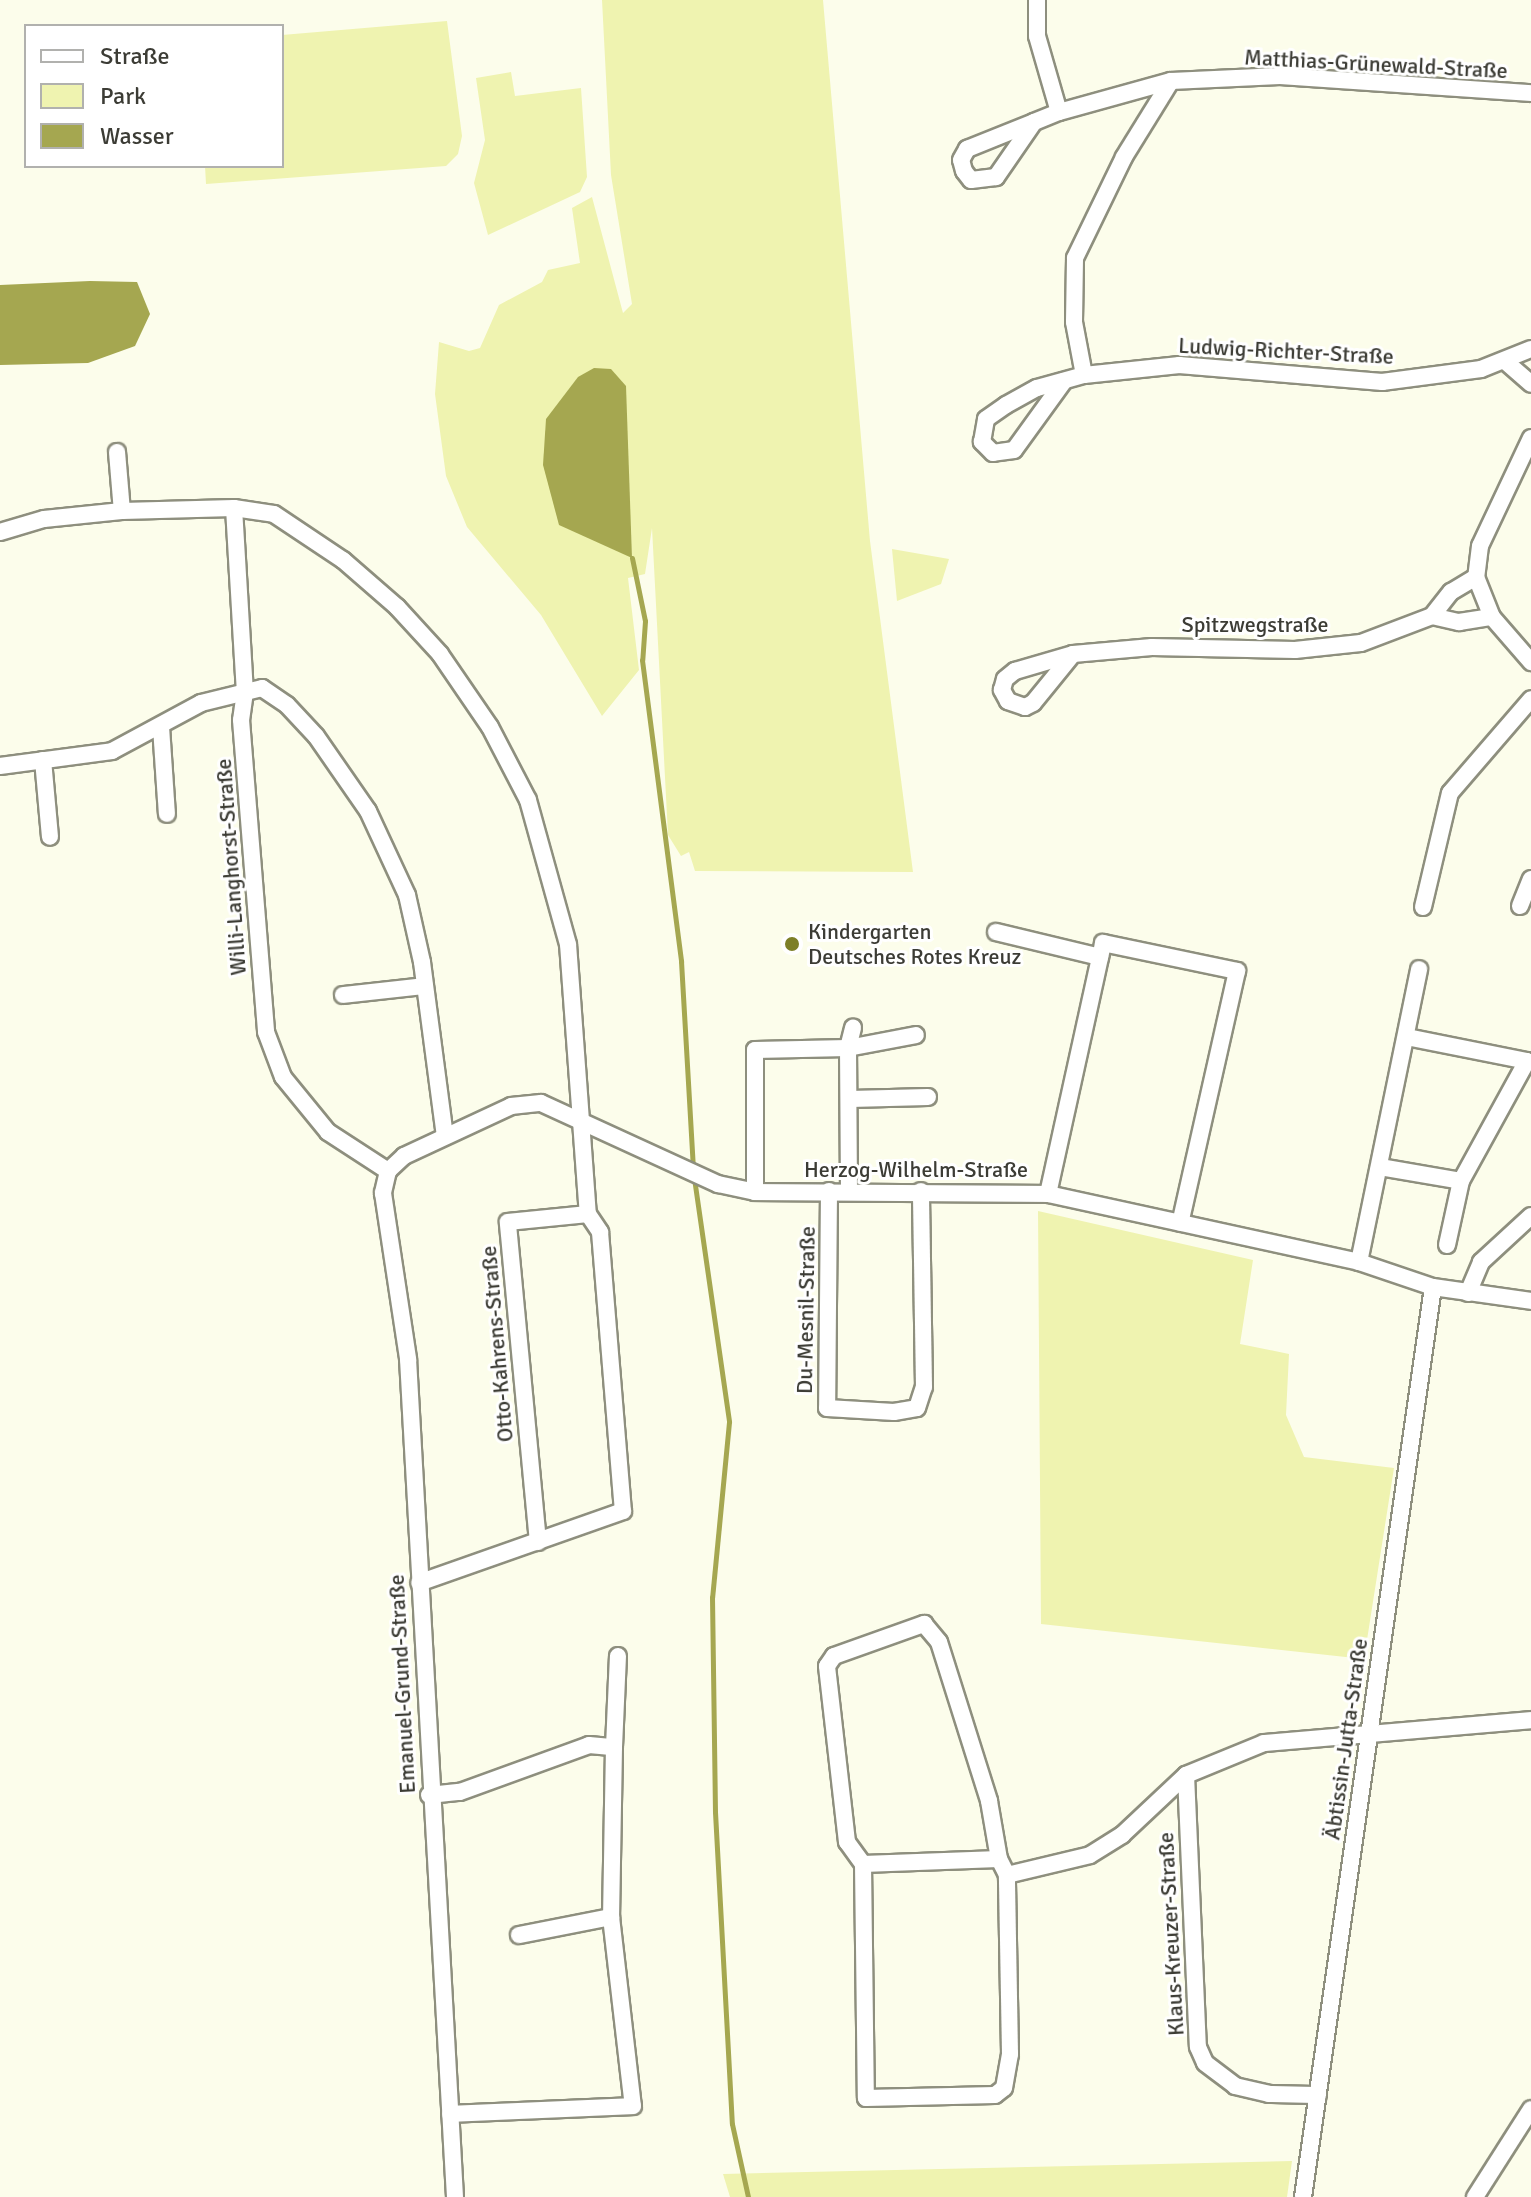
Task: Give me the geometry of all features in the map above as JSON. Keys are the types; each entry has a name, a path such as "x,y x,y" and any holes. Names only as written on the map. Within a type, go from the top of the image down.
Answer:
{"street":[{"path":"1037,0 1037,36 1059,112"},
{"name":"Matthias-Grünewald-Straße","path":"1034,122 1059,112 1171,81 1280,76 1531,93"},
{"path":"1084,375 1074,322 1075,258 1124,157 1171,81"},
{"name":"Ludwig-Richter-Straße","path":"1064,381 1014,450 993,453 982,442 986,419 1037,388 1084,375 1179,365 1382,382 1506,362 1531,349"},
{"path":"1506,362 1531,384"},
{"path":"1531,438 1480,546 1476,577 1492,617 1531,662"},
{"path":"117,452 122,511"},
{"path":"0,532 44,519 122,511 234,508 274,514 308,534 397,607 467,689 504,751 528,800 558,897 574,1005 588,1214 600,1232 623,1511 419,1583"},
{"name":"Willi-Langhorst-Straße","path":"234,508 245,692 241,720 271,1051 283,1077 328,1132 388,1171"},
{"name":"Spitzwegstraße","path":"1432,616 1451,592 1476,577"},
{"name":"Spitzwegstraße","path":"1073,654 1152,647 1334,648 1432,616 1459,622 1492,617"},
{"path":"0,766 112,751 201,703 262,688 287,705 316,736 368,811 407,895 425,986 445,1136"},
{"path":"1423,907 1450,793 1531,699"},
{"path":"161,727 167,814"},
{"path":"43,760 50,837"},
{"path":"1520,906 1531,879"},
{"path":"996,932 1100,957"},
{"path":"1048,1194 1103,943 1237,971 1180,1223"},
{"path":"1359,1262 1419,969"},
{"path":"343,995 425,986"},
{"path":"849,1191 848,1048 853,1028"},
{"path":"755,1192 755,1050 848,1048 916,1035"},
{"path":"1407,1037 1527,1061 1461,1181 1447,1245"},
{"path":"850,1099 928,1097"},
{"name":"Herzog-Wilhelm-Straße","path":"388,1171 404,1156 527,1102 582,1118 707,1179 755,1192 1048,1194 1359,1262 1433,1287 1531,1301"},
{"path":"1380,1167 1461,1181"},
{"name":"Emanuel-Grund-Straße","path":"388,1171 383,1193 408,1359 429,1795 455,2197"},
{"name":"Du-Mesnil-Straße","path":"829,1191 827,1408 894,1412 917,1408 924,1387 921,1191"},
{"name":"Otto-Kahrens-Straße","path":"538,1542 508,1222 588,1214"},
{"path":"1468,1293 1481,1262 1531,1216"},
{"name":"Äbtissin-Jutta-Straße","path":"1303,2197 1433,1287"},
{"path":"924,1624 944,1657 989,1801 999,1859 1007,1875 1010,2054 1004,2088 995,2095 866,2098 863,1864 847,1842 827,1666 834,1656 924,1624"},
{"path":"450,2114 633,2106 611,1917 618,1656"},
{"path":"1007,1875 1090,1855 1122,1835 1186,1775 1264,1743 1369,1730 1531,1720"},
{"path":"429,1795 460,1792 589,1745 614,1747"},
{"name":"Klaus-Kreuzer-Straße","path":"1186,1775 1198,2047 1205,2063 1235,2086 1269,2094 1318,2095"},
{"path":"863,1864 999,1859"},
{"path":"519,1935 611,1917"},
{"path":"1475,2197 1531,2109"}],"green space":[{"path":"602,0 823,0 870,541 913,872 695,871 689,852 681,856 668,835 652,528 645,574 628,578 639,670 602,716 541,615 467,527 446,476 435,394 439,342 469,351 480,348 499,305 542,282 548,270 580,263 572,208 592,197 623,313 632,304 611,175"},
{"path":"447,21 462,136 458,154 446,166 206,184 205,168 284,168 284,35"},
{"path":"511,72 515,96 581,88 587,177 580,192 488,235 474,183 485,140 476,78"},
{"path":"892,549 949,559 941,584 897,601"},
{"path":"1038,1211 1253,1260 1240,1344 1289,1354 1286,1415 1304,1457 1394,1468 1364,1659 1041,1624"},
{"path":"1292,2161 1287,2197 730,2197 723,2174"}],"water":[{"path":"137,282 150,314 135,346 88,363 0,365 0,285"},
{"path":"594,368 611,369 626,386 632,558 559,525 543,465 546,419 578,377"}],"waterway":[{"path":"632,558 645,621 642,660 681,961 693,1168"},
{"path":"694,1178 729,1422 712,1597 715,1812 732,2124 748,2197"}],"place":[{"name":"Kindergarten Deutsches Rotes Kreuz","path":"792,944"}]}
